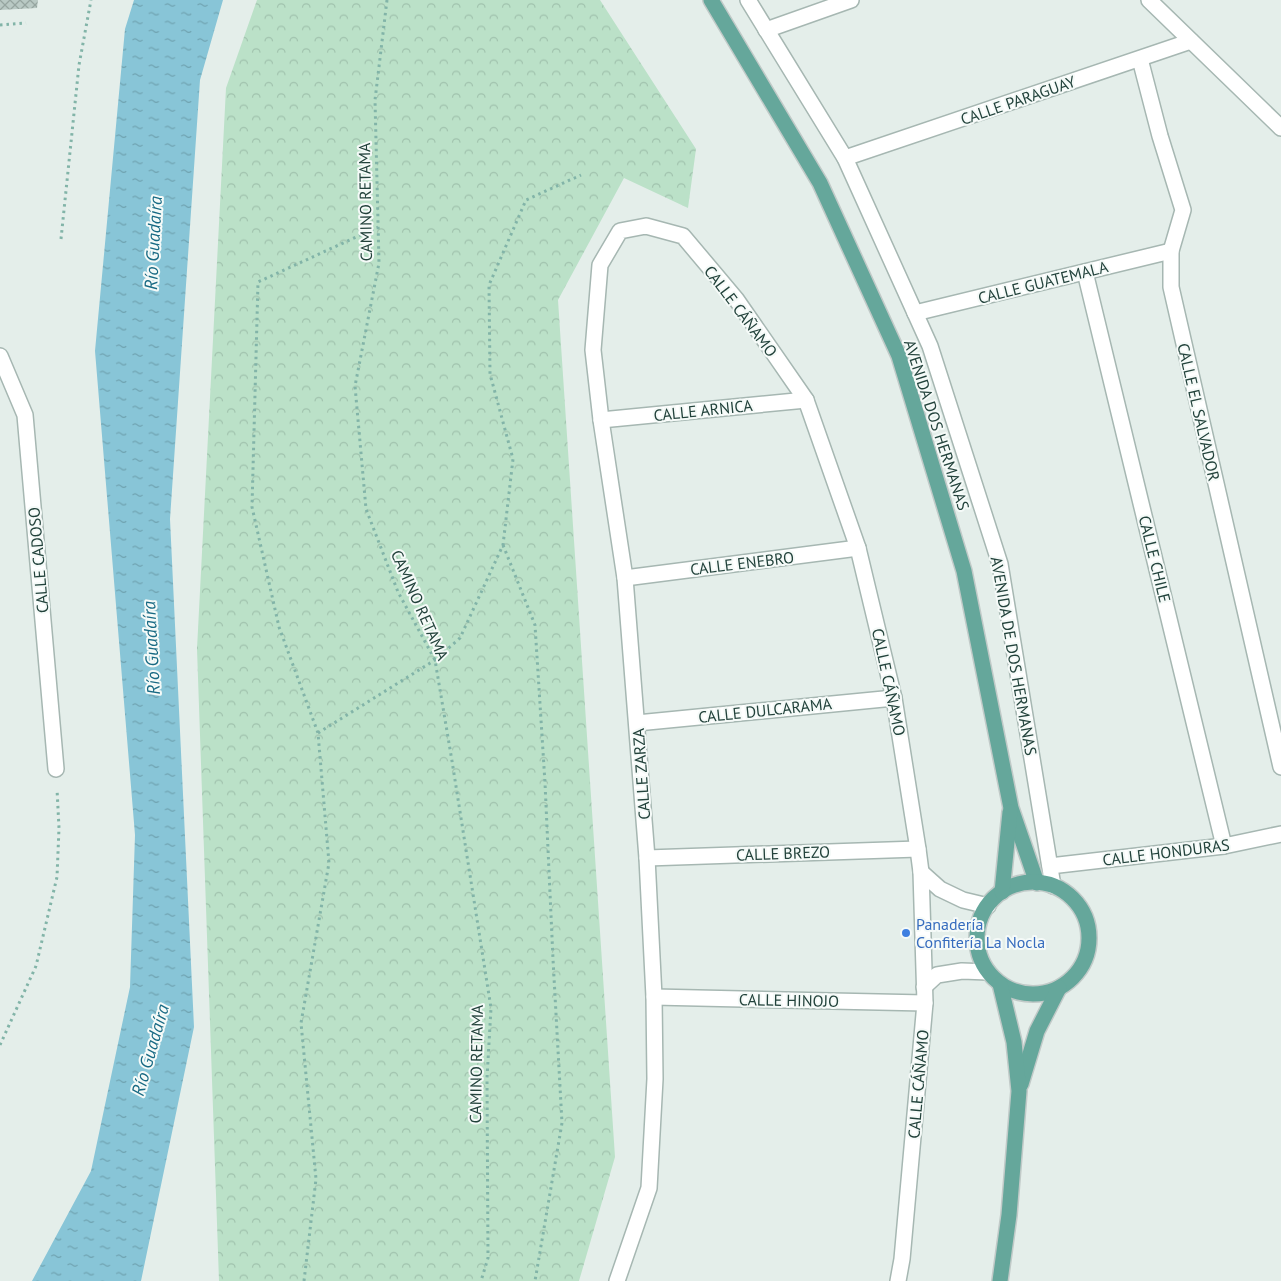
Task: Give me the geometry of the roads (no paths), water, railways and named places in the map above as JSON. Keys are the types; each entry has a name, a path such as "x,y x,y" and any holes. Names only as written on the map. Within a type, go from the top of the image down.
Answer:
{"main road":[{"name":"AVENIDA DOS HERMANAS","path":"712,0 820,183 899,356 964,571 1011,808 1037,883"},
{"name":"AVENIDA DOS HERMANAS","path":"1002,892 1011,808"},
{"path":"1037,883 1053,886 1073,899 1083,913 1088,929 1087,953 1077,973 1069,982 1059,988 1040,994 1019,993 1000,984 988,972 978,951 978,927 988,906 1002,892 1015,885 1022,884 1037,883"},
{"path":"1000,984 1014,1042 1019,1091 1009,1215 1000,1281"},
{"path":"1019,1091 1037,1031 1059,988"}],"street":[{"name":"AVENIDA DE DOS HERMANAS","path":"748,0 845,158 930,346 1000,564 1053,886"},
{"path":"766,30 852,0"},
{"path":"1149,0 1281,128"},
{"name":"CALLE PARAGUAY","path":"845,158 1191,41"},
{"name":"CALLE EL SALVADOR","path":"1140,59 1160,136 1183,210 1171,251 1171,287 1281,767"},
{"name":"CALLE CÁÑAMO","path":"600,265 620,232 646,226 683,236 736,299 806,400 858,548 894,698 921,872 925,1003 903,1249 898,1281"},
{"name":"CALLE GUATEMALA","path":"915,313 1171,251"},
{"name":"CALLE ZARZA","path":"600,265 593,350 601,420 625,578 647,858 654,997 654,1079 649,1188 618,1281"},
{"name":"CALLE CHILE","path":"1085,272 1224,846"},
{"name":"CALLE CADOSO","path":"0,356 25,415 56,769"},
{"name":"CALLE ARNICA","path":"601,420 806,400"},
{"name":"CALLE ENEBRO","path":"625,578 858,548"},
{"name":"CALLE DULCARAMA","path":"637,723 894,698"},
{"name":"CALLE HONDURAS","path":"1050,866 1224,846 1281,834"},
{"name":"CALLE BREZO","path":"647,858 918,849"},
{"path":"921,872 940,889 963,900 988,906"},
{"path":"924,987 937,976 962,971 988,972"},
{"name":"CALLE HINOJO","path":"654,997 925,1003"}],"water":[{"name":"Río Guadaíra","path":"134,0 223,0 200,80 170,519 194,1027 141,1281 32,1281 91,1171 130,987 135,835 95,351 125,29"}],"place":[{"name":"Panadería Confitería La Nocla","path":"906,933"}]}
